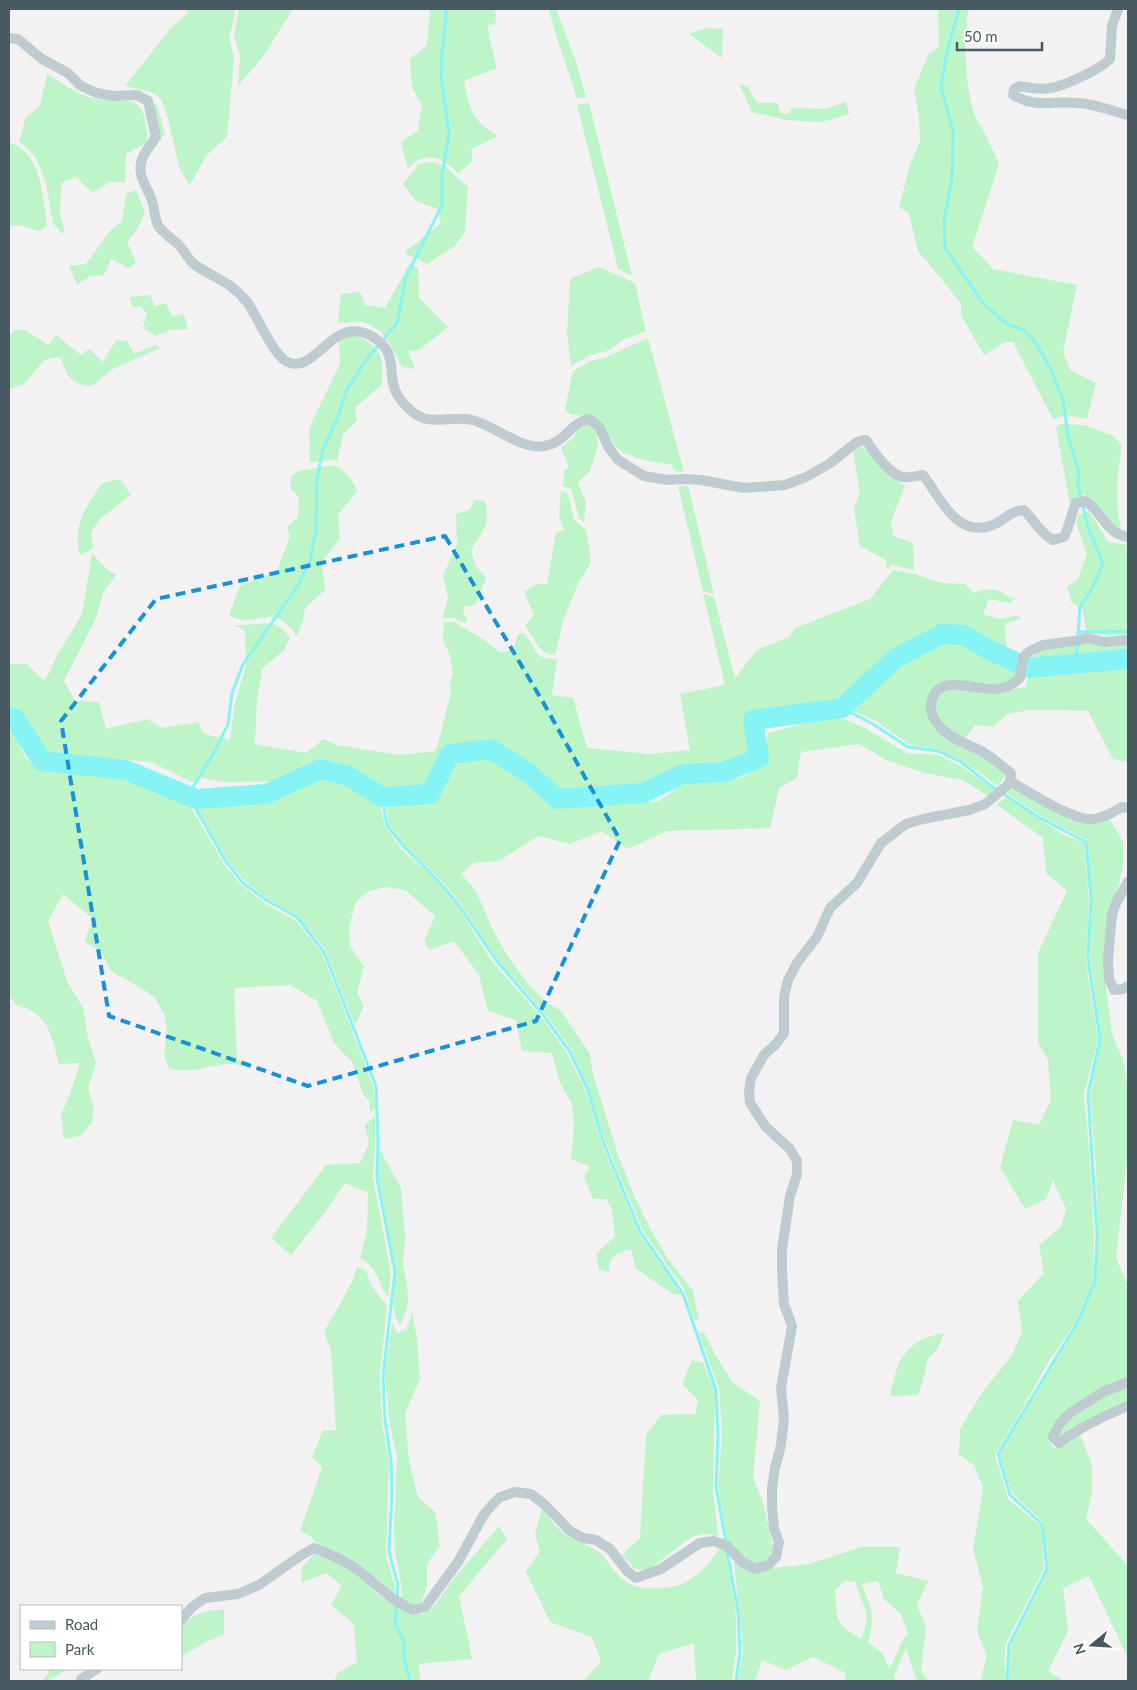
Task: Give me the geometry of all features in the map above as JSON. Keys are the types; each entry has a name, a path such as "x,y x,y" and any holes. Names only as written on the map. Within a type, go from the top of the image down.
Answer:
{"street":[{"path":"1118,9 1112,26 1110,59 1104,64 1077,79 1051,88 1040,89 1020,86 1014,90 1013,95 1029,103 1077,103 1106,108 1128,115"},
{"path":"9,38 18,39 42,59 68,74 81,86 96,93 113,96 137,94 148,101 156,137 145,152 140,171 151,198 158,225 181,246 188,259 196,266 233,287 248,304 283,360 292,364 300,363 311,357 338,334 360,332 372,336 386,347 392,365 397,394 413,414 424,418 438,420 470,419 490,426 531,446 544,446 558,442 579,421 589,419 599,427 609,448 618,460 644,476 668,480 700,480 744,488 785,485 806,477 828,464 857,442 866,440 884,463 894,472 902,477 923,476 932,487 937,499 952,516 966,526 987,527 1004,519 1015,510 1024,510 1036,522 1044,535 1053,540 1064,537 1076,503 1085,501 1093,506 1110,529 1128,537"},
{"path":"182,1619 191,1608 205,1598 238,1594 259,1585 314,1548 334,1555 358,1570 398,1604 413,1610 425,1606 458,1562 483,1516 500,1497 515,1492 531,1494 544,1504 570,1531 583,1538 596,1540 610,1549 627,1571 636,1578 661,1569 700,1543 714,1541 727,1546 742,1562 755,1569 768,1565 776,1557 779,1542 774,1529 772,1488 781,1445 784,1418 781,1388 792,1326 784,1304 782,1249 790,1196 797,1174 797,1161 790,1149 766,1127 750,1103 749,1091 751,1078 764,1055 784,1033 784,997 788,980 797,963 817,936 830,908 857,882 882,843 906,824 969,810 984,804 996,796 1008,784 1011,773 984,752 961,743 945,732 933,719 930,704 933,695 939,688 954,685 997,689 1008,686 1020,678 1023,657 1030,651 1043,645 1087,638 1104,642 1128,640"},
{"path":"1008,784 1082,818 1094,819 1122,807 1128,808"},
{"path":"1128,882 1116,903 1112,915 1108,960 1109,979 1114,990 1123,989 1128,986"},
{"path":"1128,1382 1103,1392 1070,1413 1060,1423 1053,1437 1059,1443 1072,1433 1128,1406"},
{"path":"81,1681 81,1679 95,1670"}],"highlighted area":[{"path":"445,536 543,702 620,840 536,1021 308,1086 109,1016 61,721 156,599"}],"green space":[{"path":"187,9 234,9 235,15 229,37 234,58 227,137 206,156 190,185 180,170 166,111 161,99 151,92 125,86 171,28 188,13"},
{"path":"239,9 293,9 262,58 238,86 240,56 234,35"},
{"path":"430,9 494,9 496,15 495,24 488,25 497,68 464,81 473,113 482,125 498,136 471,149 473,161 458,173 446,163 433,158 420,159 408,169 401,142 418,131 422,105 412,87 410,59 427,45"},
{"path":"549,9 556,9 575,59 586,97 577,98"},
{"path":"938,9 968,9 965,47 968,88 974,115 987,137 999,164 972,247 993,269 1077,285 1063,352 1070,370 1096,383 1087,419 1067,415 1053,419 1013,342 1005,342 984,355 961,315 961,303 918,251 909,213 899,207 910,165 920,141 919,117 914,89 929,53 939,47"},
{"path":"705,28 723,29 722,58 689,34"},
{"path":"47,74 83,95 101,100 130,101 138,105 145,118 148,142 126,154 125,182 110,182 93,193 76,177 61,183 60,216 65,230 62,234 53,223 46,183 35,156 19,141 26,117 40,106"},
{"path":"739,84 748,87 757,103 777,103 781,113 788,114 792,108 824,109 846,102 849,114 822,122 786,120 752,112"},
{"path":"151,102 157,105 165,135 160,137"},
{"path":"589,103 632,276 618,269 577,105"},
{"path":"9,143 20,148 28,155 39,177 47,226 39,231 20,225 9,226"},
{"path":"432,162 446,167 468,187 465,231 455,246 427,264 408,256 405,252 441,223 437,209 416,201 403,184 419,164"},
{"path":"136,190 145,213 136,231 127,242 136,262 129,268 111,259 104,275 90,276 77,285 69,266 86,264 110,231 122,221 126,194"},
{"path":"410,263 418,268 419,298 448,327 419,350 408,351 415,369 402,367 384,335 373,326 363,322 338,323 341,294 360,292 365,305 385,308"},
{"path":"599,267 635,283 646,331 623,340 607,351 591,355 571,366 567,334 570,279"},
{"path":"150,295 155,306 166,303 172,317 184,314 188,329 170,330 156,336 143,328 147,313 140,306 132,307 130,297"},
{"path":"14,330 25,330 49,345 56,335 81,355 89,349 103,362 116,340 127,341 134,354 156,345 160,348 111,370 92,386 78,383 70,378 60,357 44,360 24,384 9,389 9,338"},
{"path":"353,334 370,343 379,353 382,366 382,384 355,408 357,421 343,434 337,461 310,462 309,428 340,364 339,339"},
{"path":"648,338 684,472 675,471 671,464 659,463 622,452 595,420 582,415 571,415 565,409 573,371 590,361 604,358"},
{"path":"1061,424 1085,425 1113,436 1122,446 1117,487 1121,529 1114,527 1108,522 1094,502 1088,497 1083,495 1077,497 1070,505 1056,427"},
{"path":"589,425 596,432 598,446 590,471 578,484 586,502 584,523 579,517 571,489 563,486 564,472 569,467 561,448 573,438 580,427"},
{"path":"861,447 870,451 889,476 905,486 891,521 893,536 913,543 914,570 892,565 887,570 886,560 860,546 854,508 860,493 853,452"},
{"path":"332,465 348,475 357,491 338,515 340,538 322,562 325,590 305,608 303,621 297,636 288,625 279,619 271,617 247,620 229,615 240,586 277,571 290,536 287,527 298,517 299,498 290,488 292,475 299,471"},
{"path":"120,479 131,495 101,518 91,532 93,549 80,555 78,545 79,526 86,508 102,483"},
{"path":"678,486 688,486 714,594 703,591"},
{"path":"561,491 568,494 574,520 586,530 591,562 578,584 563,621 555,655 549,654 540,648 525,626 534,615 524,592 537,584 547,584 556,532 564,530 559,516"},
{"path":"475,500 485,501 487,521 471,550 475,565 486,578 475,605 464,607 463,614 468,618 465,623 454,618 442,618 448,598 443,576 457,544 456,514 470,509"},
{"path":"1088,511 1108,542 1128,545 1128,635 1087,633 1082,608 1072,603 1067,587 1078,579 1087,554 1076,523 1079,515"},
{"path":"92,553 106,569 116,575 103,593 96,618 64,681 75,701 99,702 106,729 148,719 161,728 198,722 204,734 230,740 234,707 246,665 245,631 235,625 272,624 278,626 290,638 284,650 262,669 257,700 255,744 306,753 324,739 336,745 400,755 436,751 451,693 450,682 453,675 450,655 443,640 444,622 454,622 483,639 499,652 511,650 518,634 524,633 539,655 549,659 557,659 552,695 573,698 587,748 651,754 690,750 680,694 725,685 703,594 714,597 735,678 757,650 789,637 795,628 870,599 893,570 914,574 942,583 965,584 973,593 993,590 1016,598 1010,603 989,599 983,614 999,619 1017,616 1021,618 1005,624 1006,646 1018,656 1018,661 966,631 941,631 894,655 841,706 745,718 754,753 743,755 722,768 679,769 640,789 590,793 560,791 530,764 507,749 484,741 458,745 446,752 424,785 382,790 356,772 338,764 317,764 281,781 225,782 203,778 192,782 151,762 44,753 19,715 9,713 9,664 27,664 43,680 50,672 55,659 82,614"},
{"path":"944,636 964,637 987,653 1018,667 1015,678 1005,684 946,682 932,690 929,698 928,714 1005,775 998,786 961,760 937,749 910,745 876,721 846,708 899,661"},
{"path":"1088,641 1128,642 1128,656 1033,665 1029,661 1034,655 1048,648"},
{"path":"1128,663 1128,762 1113,759 1088,711 1030,710 1007,714 993,727 975,725 964,740 947,729 935,716 937,693 944,688 1007,690 1026,687 1030,671"},
{"path":"829,716 844,719 863,727 907,753 939,755 961,766 996,791 990,797 962,780 924,773 886,760 859,744 801,752 797,778 779,788 770,828 667,831 628,849 602,831 570,844 538,836 499,861 474,863 461,874 476,891 493,930 509,958 528,984 546,1002 561,1011 590,1054 593,1074 617,1152 633,1193 668,1259 693,1291 699,1320 694,1320 684,1289 643,1231 603,1136 588,1088 571,1049 544,1012 496,958 456,897 428,867 405,847 388,825 386,801 432,799 452,766 479,756 492,755 544,797 558,805 583,806 659,801 677,788 692,781 743,777 755,769 764,759 765,742 769,733"},
{"path":"9,730 14,734 25,757 40,770 127,774 186,799 224,864 240,884 266,904 296,921 322,953 374,1088 375,1108 370,1113 370,1103 362,1092 353,1063 334,1043 317,1001 290,985 234,988 237,1060 249,1062 250,1066 226,1064 185,1071 169,1068 164,1057 167,1029 164,1014 155,998 111,971 101,951 84,942 93,919 63,894 48,921 67,981 83,1008 88,1038 96,1063 88,1088 93,1106 92,1123 80,1136 64,1139 61,1114 69,1097 80,1063 59,1064 51,1035 44,1022 34,1012 18,1005 9,995"},
{"path":"323,774 352,784 379,801 385,827 403,851 428,872 454,901 491,960 543,1019 568,1055 587,1094 600,1140 639,1233 682,1295 673,1294 636,1269 631,1249 612,1258 609,1272 599,1270 596,1254 615,1236 612,1209 606,1199 593,1199 584,1177 590,1167 571,1159 574,1126 572,1104 559,1081 552,1053 522,1051 516,1020 488,1011 479,975 454,941 429,950 424,941 435,916 405,890 385,887 367,892 356,902 349,927 350,946 364,967 357,992 364,1006 355,1025 325,949 297,915 266,898 243,879 226,858 191,798 198,801 266,797"},
{"path":"1013,786 1072,820 1085,823 1109,818 1123,842 1123,865 1116,898 1105,979 1112,1034 1123,1060 1128,1088 1128,1150 1116,1258 1128,1286 1128,1379 1083,1401 1051,1437 1051,1444 1054,1448 1079,1432 1092,1465 1092,1494 1086,1519 1128,1566 1128,1655 1089,1576 1063,1588 1068,1631 1048,1671 1064,1681 1008,1681 1011,1645 1048,1568 1043,1522 1012,1493 999,1454 1079,1322 1096,1281 1098,1234 1096,1168 1090,1095 1101,1036 1090,958 1092,896 1087,840 1041,816 1007,793"},
{"path":"1006,797 1062,834 1084,843 1089,901 1086,963 1098,1039 1084,1094 1091,1171 1094,1237 1093,1282 1075,1323 1047,1364 995,1454 1008,1499 1041,1526 1044,1569 1005,1645 1005,1681 980,1681 987,1656 977,1631 983,1587 973,1549 983,1488 974,1465 959,1455 960,1429 983,1391 1011,1357 1022,1333 1018,1301 1044,1273 1039,1245 1061,1227 1066,1209 1053,1180 1046,1199 1025,1209 1000,1167 1013,1120 1039,1125 1051,1100 1048,1060 1038,1042 1038,953 1067,891 1046,873 1043,838 997,805"},
{"path":"375,1116 373,1177 391,1274 388,1297 371,1266 360,1258 367,1230 368,1193 345,1183 323,1215 291,1255 271,1238 326,1165 360,1163 369,1144 365,1125"},
{"path":"380,1150 401,1188 405,1236 403,1266 408,1300 407,1309 400,1326 396,1319 393,1305 396,1270 378,1176"},
{"path":"357,1267 366,1270 371,1285 387,1306 380,1376 382,1422 389,1463 386,1556 395,1586 395,1597 336,1552 317,1543 310,1536 300,1531 322,1468 312,1457 323,1430 336,1431 331,1350 324,1332 352,1282"},
{"path":"412,1312 417,1340 420,1379 405,1413 409,1461 418,1497 435,1512 440,1546 427,1564 427,1586 421,1603 414,1605 402,1600 401,1583 395,1553 394,1529 397,1458 389,1419 385,1373 392,1322 397,1333 407,1329"},
{"path":"698,1332 705,1334 732,1382 760,1401 753,1478 763,1502 773,1547 770,1557 761,1563 752,1565 727,1541 718,1486 722,1433 719,1388"},
{"path":"944,1333 937,1350 928,1358 918,1395 890,1396 896,1372 905,1354 920,1341"},
{"path":"692,1360 703,1363 715,1391 713,1490 718,1536 704,1534 691,1537 644,1571 634,1568 622,1555 640,1538 646,1435 661,1415 695,1414 698,1400 682,1384"},
{"path":"1128,1384 1128,1404 1061,1439 1057,1438 1071,1413"},
{"path":"542,1508 562,1532 598,1551 621,1578 637,1587 663,1588 683,1583 699,1573 720,1548 726,1552 736,1614 736,1653 732,1681 696,1681 694,1643 659,1654 648,1681 583,1681 601,1662 592,1637 550,1622 526,1572 540,1551 535,1534"},
{"path":"499,1526 507,1539 459,1596 472,1659 419,1664 420,1681 334,1681 338,1673 357,1662 354,1624 331,1605 342,1586 327,1573 301,1583 302,1567 314,1554 337,1562 388,1601 410,1612 423,1614 435,1605 455,1577"},
{"path":"861,1547 900,1547 896,1573 928,1581 917,1605 926,1627 921,1671 928,1681 917,1681 906,1648 894,1676 896,1681 846,1681 845,1673 813,1657 786,1670 762,1660 755,1681 738,1681 743,1650 734,1562 746,1570 757,1573 771,1568 809,1564","holes":["846,1580 856,1582 867,1614 861,1639 841,1624 837,1614 835,1590","878,1581 884,1599 901,1614 908,1633 889,1669 882,1653 868,1642 872,1619 862,1584"]},
{"path":"224,1609 224,1634 182,1654 182,1625 190,1618 212,1610"},
{"path":"50,1670 66,1670 53,1678 42,1681"}],"waterway":[{"path":"410,1681 404,1658 404,1641 395,1624 398,1585 389,1552 392,1492 391,1461 385,1420 383,1376 395,1272 377,1178 376,1086 324,952 297,917 266,900 242,882 225,860 188,795 215,751 228,724 232,693 243,664 299,584 310,561 316,530 317,479 323,449 336,422 346,392 365,361 397,323 406,277 442,205 442,175 449,133 441,76 446,9"},
{"path":"959,9 947,52 941,87 953,131 952,179 944,220 945,248 984,304 1007,324 1024,330 1035,342 1051,370 1063,400 1068,436 1079,473 1078,487 1089,530 1103,563 1092,589 1080,607 1076,664"},
{"path":"1078,632 1128,631"},
{"path":"9,717 15,719 42,761 126,770 196,799 266,794 321,769 348,776 382,797 430,794 450,754 491,749 530,774 557,799 643,793 683,774 724,772 759,758 753,720 842,708 896,658 942,634 964,635 989,650 1029,668 1128,659"},
{"path":"842,708 873,724 908,747 938,751 961,762 990,785 1040,818 1086,842 1091,898 1088,959 1100,1039 1088,1094 1097,1235 1095,1281 1077,1323 998,1454 1010,1495 1042,1524 1047,1569 1009,1645 1007,1681"},
{"path":"382,797 387,826 405,848 455,900 496,960 544,1016 570,1052 588,1090 602,1139 640,1231 683,1294 716,1390 718,1434 716,1487 726,1542"},
{"path":"727,1551 738,1611 740,1652 736,1681"}]}
